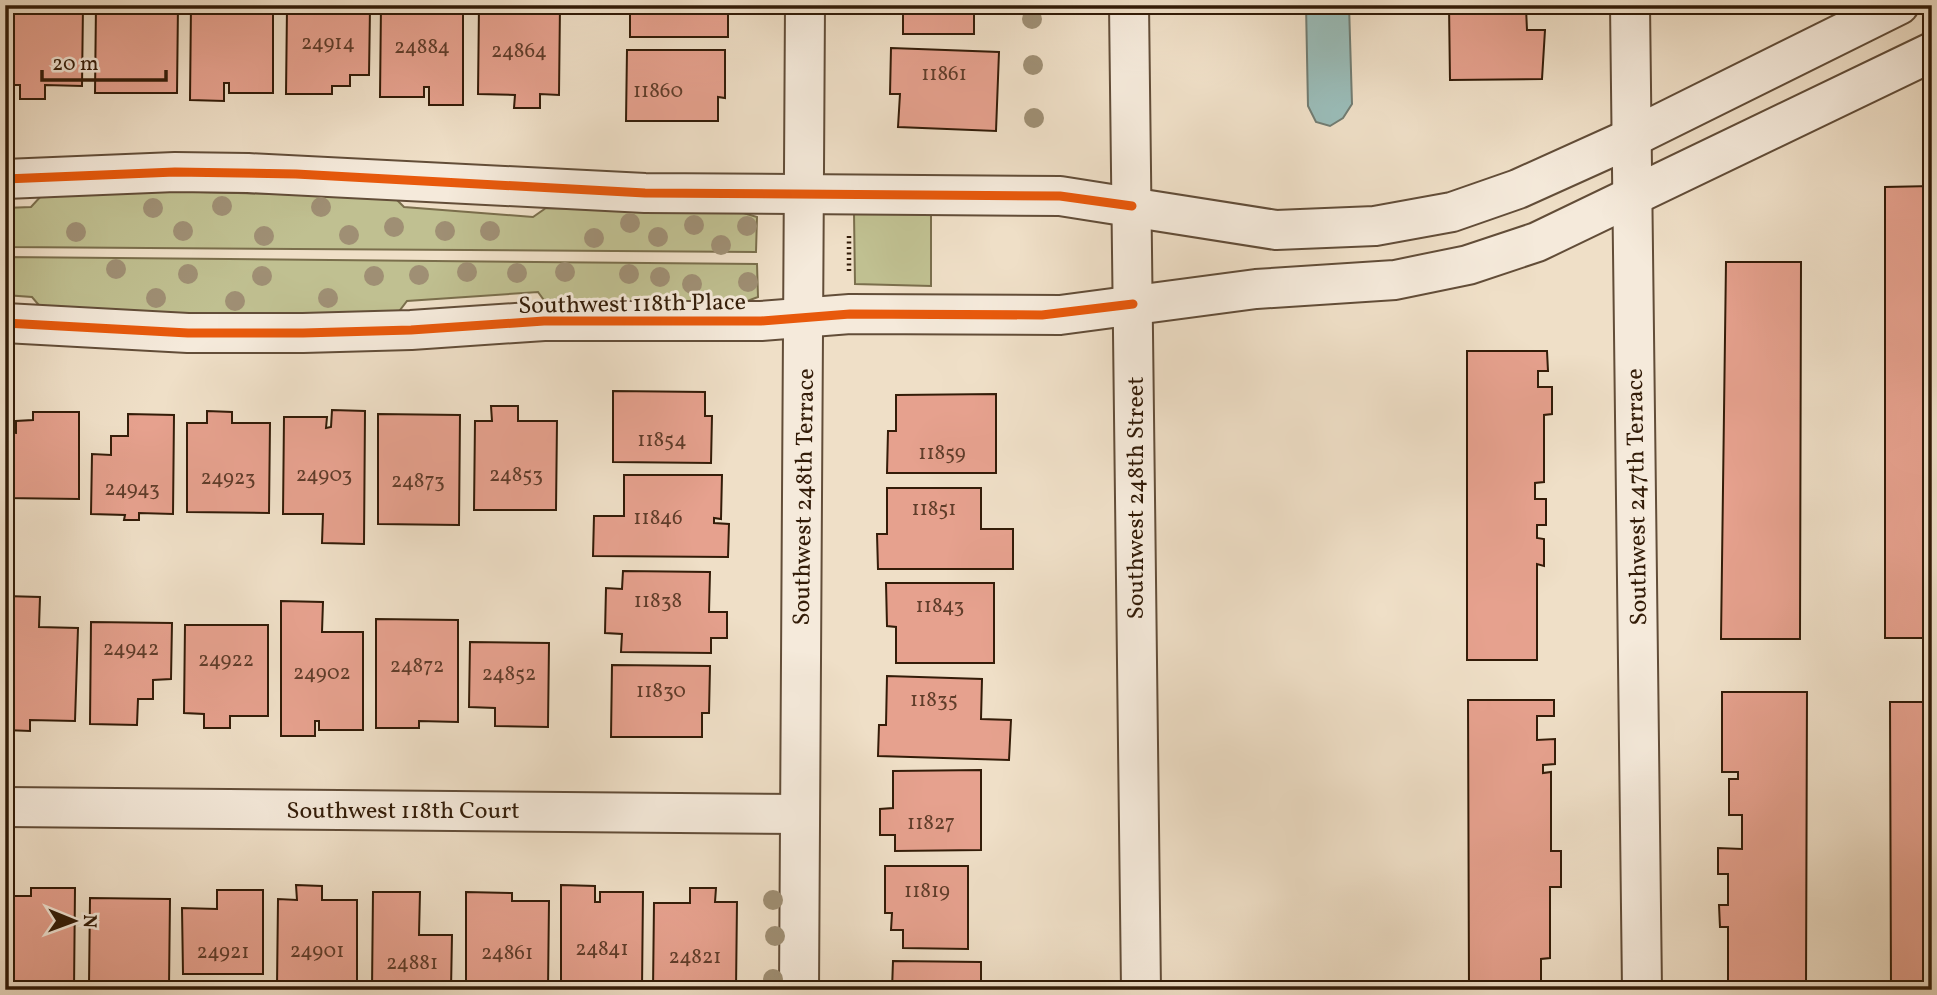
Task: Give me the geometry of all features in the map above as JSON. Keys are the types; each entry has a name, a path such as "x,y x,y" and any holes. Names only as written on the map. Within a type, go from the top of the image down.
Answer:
{"street":[{"name":"Southwest 248th Terrace","path":"799,990 806,317 805,5"},
{"name":"Southwest 248th Street","path":"1129,5 1141,990"},
{"name":"Southwest 247th Terrace","path":"1630,5 1630,198 1642,990"},
{"path":"5,179 174,172 296,174 537,189 804,196 1060,196 1276,230 1375,226 1433,217 1484,202 1631,138 1899,5"},
{"name":"Southwest 118th Place","path":"5,323 188,333 290,333 411,330 544,321 761,321 874,314 1042,316 1265,288 1374,283 1448,271 1537,242 1932,52"},
{"name":"Southwest 118th Court","path":"5,807 800,814"}],"path":[{"path":"849,228 849,283"}],"green space":[{"path":"163,191 394,197 404,207 533,217 546,208 740,212 757,217 756,252 5,247 5,208 31,207 42,195"},
{"path":"931,212 931,286 855,284 854,213"},
{"path":"5,257 757,264 758,297 742,303 546,303 538,292 407,301 397,314 240,316 43,310 32,297 5,295"}],"water":[{"path":"1306,5 1349,5 1352,104 1343,118 1330,126 1316,122 1308,106"}],"building":[{"path":"5,5 83,5 82,86 45,85 45,99 20,99 20,85 5,85"},
{"path":"96,5 178,5 177,93 95,93"},
{"path":"191,5 273,5 273,93 229,93 229,83 224,83 224,101 190,100"},
{"path":"381,5 463,5 463,105 429,105 429,87 424,87 424,97 380,97"},
{"path":"479,5 560,5 559,95 540,94 540,108 514,108 515,95 478,94"},
{"path":"630,5 728,5 728,37 630,37"},
{"path":"903,5 974,5 974,34 903,34"},
{"path":"1449,5 1520,5 1520,9 1526,8 1527,30 1545,30 1542,79 1450,80"},
{"path":"287,8 370,8 369,75 350,75 350,86 332,86 332,94 286,94"},
{"path":"891,48 999,52 996,131 898,127 900,94 890,94"},
{"path":"627,50 725,50 725,98 718,97 718,121 626,121"},
{"path":"1932,186 1932,638 1885,638 1885,187"},
{"path":"1726,262 1801,262 1800,639 1721,639"},
{"path":"1467,351 1547,351 1548,371 1538,371 1538,387 1552,387 1552,414 1544,415 1544,482 1535,483 1535,499 1546,499 1546,525 1537,525 1537,538 1544,539 1544,566 1537,564 1537,660 1467,660"},
{"path":"613,391 705,392 705,416 712,416 711,463 613,462"},
{"path":"996,394 996,473 887,473 888,431 896,431 896,395"},
{"path":"491,406 518,406 518,421 557,421 556,510 474,510 475,421 492,421"},
{"path":"332,410 365,411 364,544 322,543 323,514 283,514 284,417 327,417 326,428 331,427"},
{"path":"207,411 232,412 232,423 270,423 269,513 187,512 187,423 207,423"},
{"path":"33,412 79,412 79,499 5,498 5,432 16,433 16,421 33,420"},
{"path":"128,414 174,415 173,514 139,513 139,520 124,520 125,515 91,514 92,454 111,455 111,436 128,436"},
{"path":"378,414 460,415 459,525 378,524"},
{"path":"624,475 722,475 721,519 714,518 714,523 729,524 728,557 593,556 594,516 624,516"},
{"path":"887,488 981,488 981,529 1013,529 1013,569 878,569 877,534 887,534"},
{"path":"623,571 710,572 709,612 727,612 727,638 711,638 711,653 621,652 622,634 605,633 606,588 622,589"},
{"path":"886,583 994,583 994,663 896,663 896,627 887,626"},
{"path":"5,596 40,597 39,627 78,628 75,721 30,720 30,731 5,730"},
{"path":"281,601 323,602 322,632 363,632 363,730 319,730 319,721 315,721 315,736 281,736"},
{"path":"376,619 458,620 458,722 419,721 419,728 376,728"},
{"path":"91,622 172,623 171,679 153,680 153,699 138,699 137,725 90,724"},
{"path":"185,625 268,625 268,716 230,716 230,728 204,728 204,714 184,713"},
{"path":"470,642 549,643 548,727 495,726 495,708 469,707"},
{"path":"612,665 710,666 709,713 702,713 702,737 611,737"},
{"path":"887,676 982,679 981,719 1011,720 1009,760 878,756 879,725 886,725"},
{"path":"1722,692 1807,692 1806,990 1728,990 1728,927 1720,927 1719,905 1728,905 1728,874 1718,874 1718,848 1742,849 1742,815 1729,815 1729,779 1738,779 1738,772 1722,772"},
{"path":"1468,700 1554,700 1554,716 1537,716 1537,740 1555,739 1555,764 1543,765 1543,773 1551,772 1551,851 1561,851 1561,887 1550,887 1550,958 1541,959 1541,990 1469,990"},
{"path":"1890,702 1932,702 1932,990 1891,990"},
{"path":"981,770 981,850 895,851 895,835 880,835 880,809 893,808 893,771"},
{"path":"885,866 968,866 968,949 903,948 903,930 891,930 892,913 885,913"},
{"path":"296,885 322,886 322,900 357,900 357,988 277,987 278,899 297,900"},
{"path":"561,885 595,886 595,902 600,902 600,892 643,892 642,989 561,990"},
{"path":"31,888 75,888 74,990 5,990 5,896 31,896"},
{"path":"690,888 716,888 715,902 737,902 736,990 653,990 654,903 690,903"},
{"path":"217,890 263,890 263,974 183,974 182,908 217,909"},
{"path":"373,892 420,892 419,935 452,935 451,990 372,990"},
{"path":"466,892 512,893 512,901 549,901 548,990 466,990"},
{"path":"90,898 170,899 169,987 89,985"},
{"path":"893,961 981,962 981,990 892,990"}],"cycle path":[{"path":"5,179 175,172 296,174 645,193 1060,196 1132,206"},
{"path":"5,323 188,333 303,333 411,330 544,321 761,321 850,314 1042,315 1133,304"}]}
